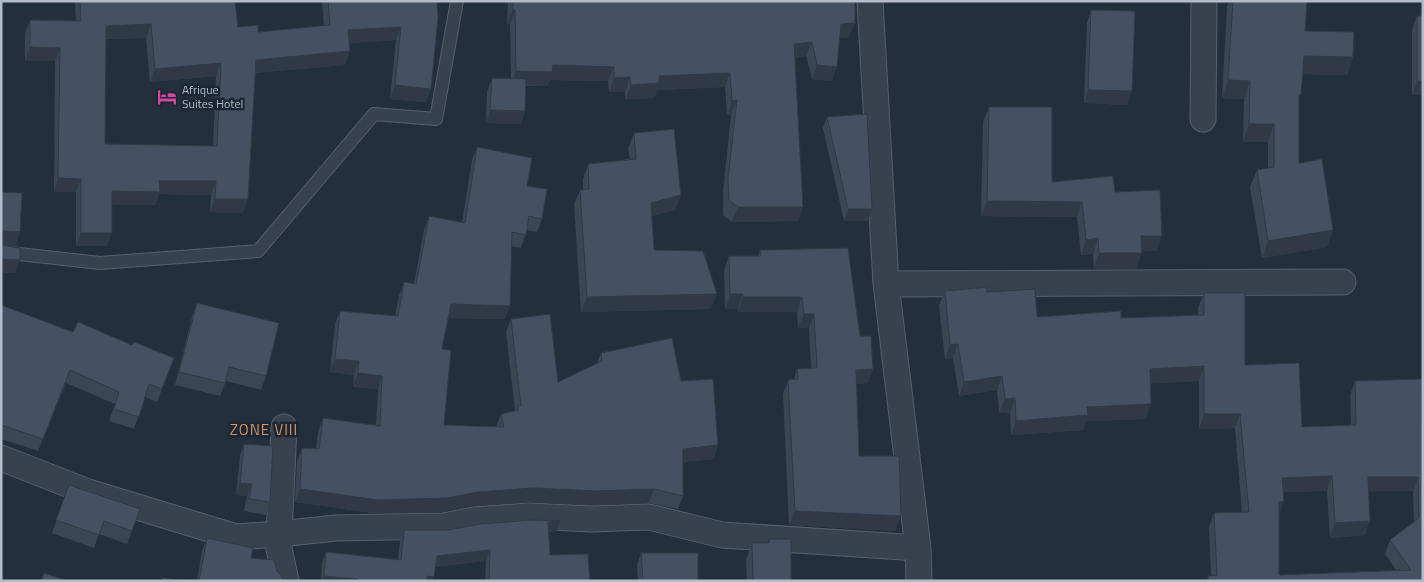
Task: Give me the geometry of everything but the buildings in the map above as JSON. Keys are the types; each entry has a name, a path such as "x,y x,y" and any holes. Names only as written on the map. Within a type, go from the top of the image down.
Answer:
{"street":[{"path":"870,1 886,284 918,548 919,581"},
{"path":"1203,120 1204,1"},
{"path":"886,284 1343,282"},
{"path":"284,427 279,550 286,581"},
{"path":"1,458 88,492 236,537 336,528 444,526 474,520 528,516 592,519 649,517 722,535 918,548"}],"lane":[{"path":"1,252 100,263 258,251 374,114 436,119 457,1"}],"place":[{"name":"Afrique Suites Hotel","path":"167,97"}],"district":[{"name":"ZONE VIII","path":"264,430"}]}
